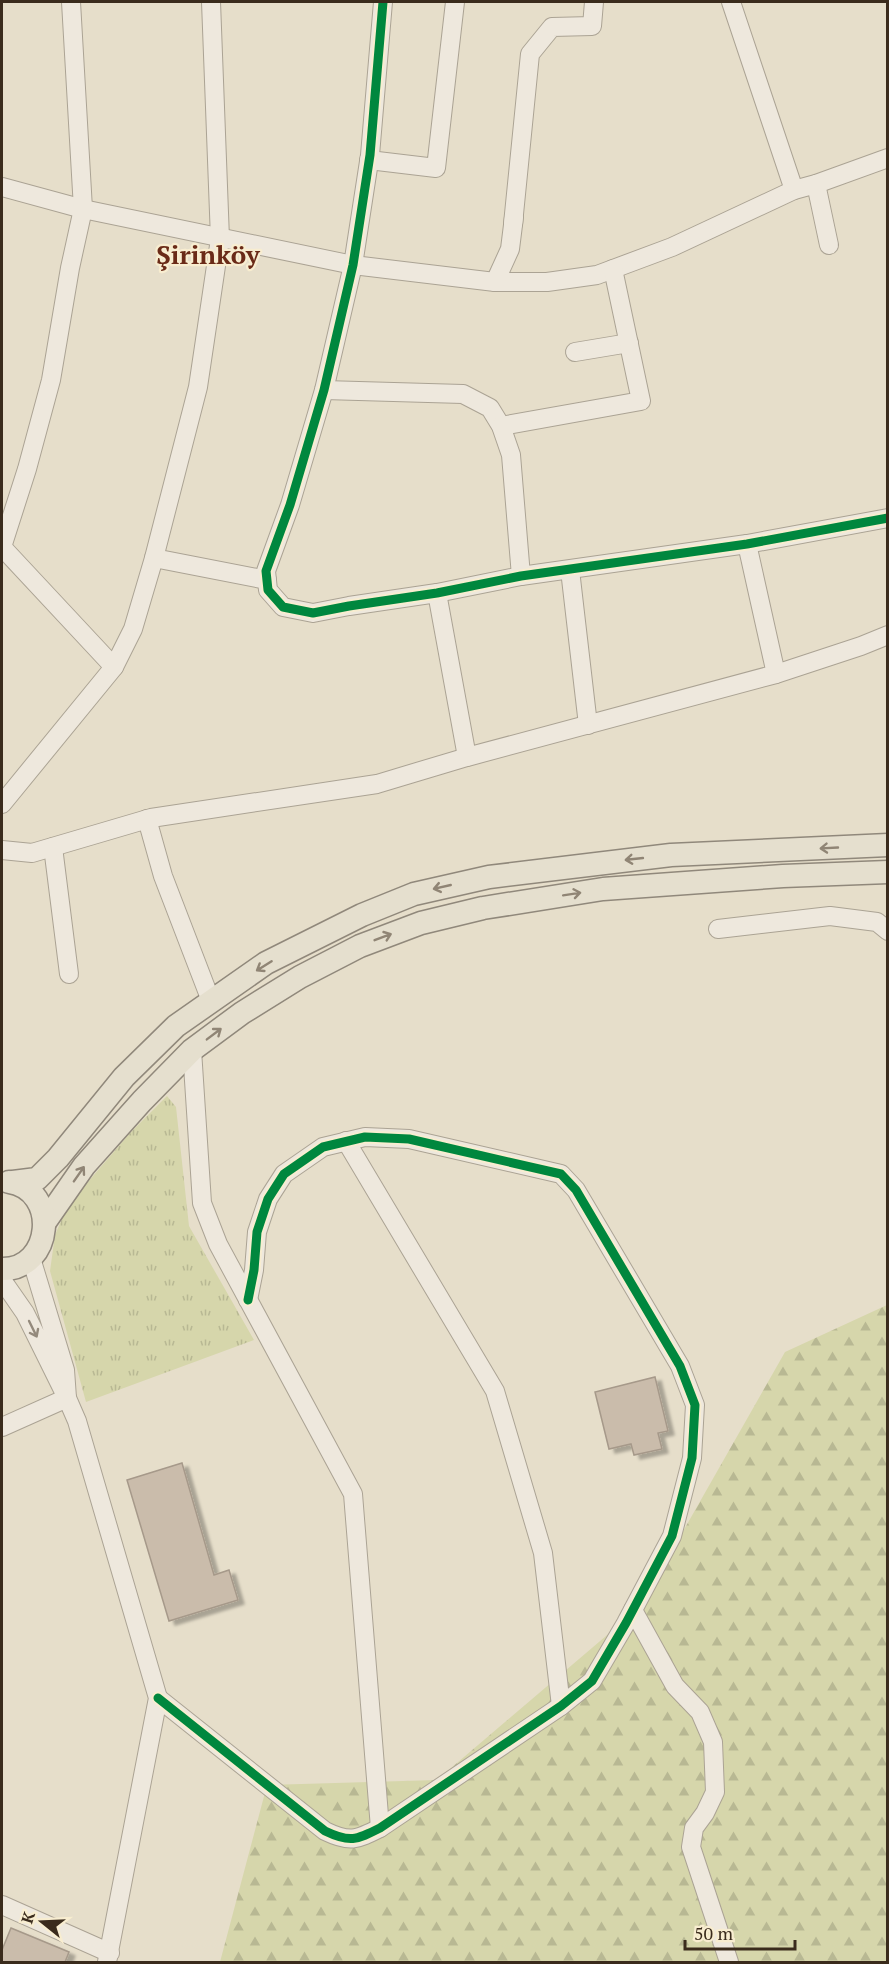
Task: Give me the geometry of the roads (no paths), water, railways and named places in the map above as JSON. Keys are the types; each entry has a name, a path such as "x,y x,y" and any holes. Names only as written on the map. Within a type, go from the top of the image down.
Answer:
{"main road":[{"path":"7,1181 37,1179 58,1158 124,1077 176,1026 211,1001 266,963 362,915 414,894 489,877 671,855 888,845"},
{"path":"45,1222 84,1166 142,1101 192,1050 242,1013 300,977 360,946 421,923 483,908 603,889 783,876 888,872"},
{"path":"2,1269 20,1266 31,1258 39,1248 44,1235 45,1222 42,1208 35,1197 25,1188 7,1181"}],"street":[{"path":"71,2 84,209 70,268 51,380 27,469 2,547 114,667"},
{"path":"2,804 114,667 133,629 154,558 198,387 220,238 211,2"},
{"path":"383,2 369,160 352,265 324,390 290,505 266,571 268,590 283,607 314,613 437,593 521,576 747,544 888,518"},
{"path":"369,160 436,168 455,2"},
{"path":"495,282 510,249 530,54 552,27 592,26 594,2"},
{"path":"731,2 794,190"},
{"path":"2,187 84,209 352,265 495,282 547,282 597,275 672,247 794,190 888,158"},
{"path":"816,184 829,245"},
{"path":"501,426 640,401 613,269"},
{"path":"575,352 628,343"},
{"path":"324,390 463,394 490,408 501,426 511,455 521,576"},
{"path":"747,544 776,674"},
{"path":"154,558 267,580"},
{"path":"570,570 588,724"},
{"path":"437,593 467,758"},
{"path":"2,850 32,853 147,819 377,784 776,674 888,635"},
{"path":"147,819 163,876 211,1001"},
{"path":"53,847 69,974"},
{"path":"718,929 830,916 877,922 888,931"},
{"path":"192,1050 202,1203 218,1244 353,1494 380,1828"},
{"path":"158,1698 325,1831 342,1839 360,1838 380,1828 561,1706 592,1681 672,1536 692,1458 695,1405 681,1366 576,1190 561,1174 409,1139 365,1137 323,1147 284,1174 268,1199 257,1232 254,1270 248,1300"},
{"path":"346,1141 495,1391 543,1553 561,1706"},
{"path":"31,1258 65,1370 67,1398"},
{"path":"2,1280 25,1313 77,1421 158,1698 109,1958 2,1905"},
{"path":"2,1427 67,1398"},
{"path":"633,1610 675,1686 700,1712 713,1742 715,1792 705,1813 694,1828 691,1847 729,1962"}],"district":[{"name":"Şirinköy","path":"208,254"}]}
